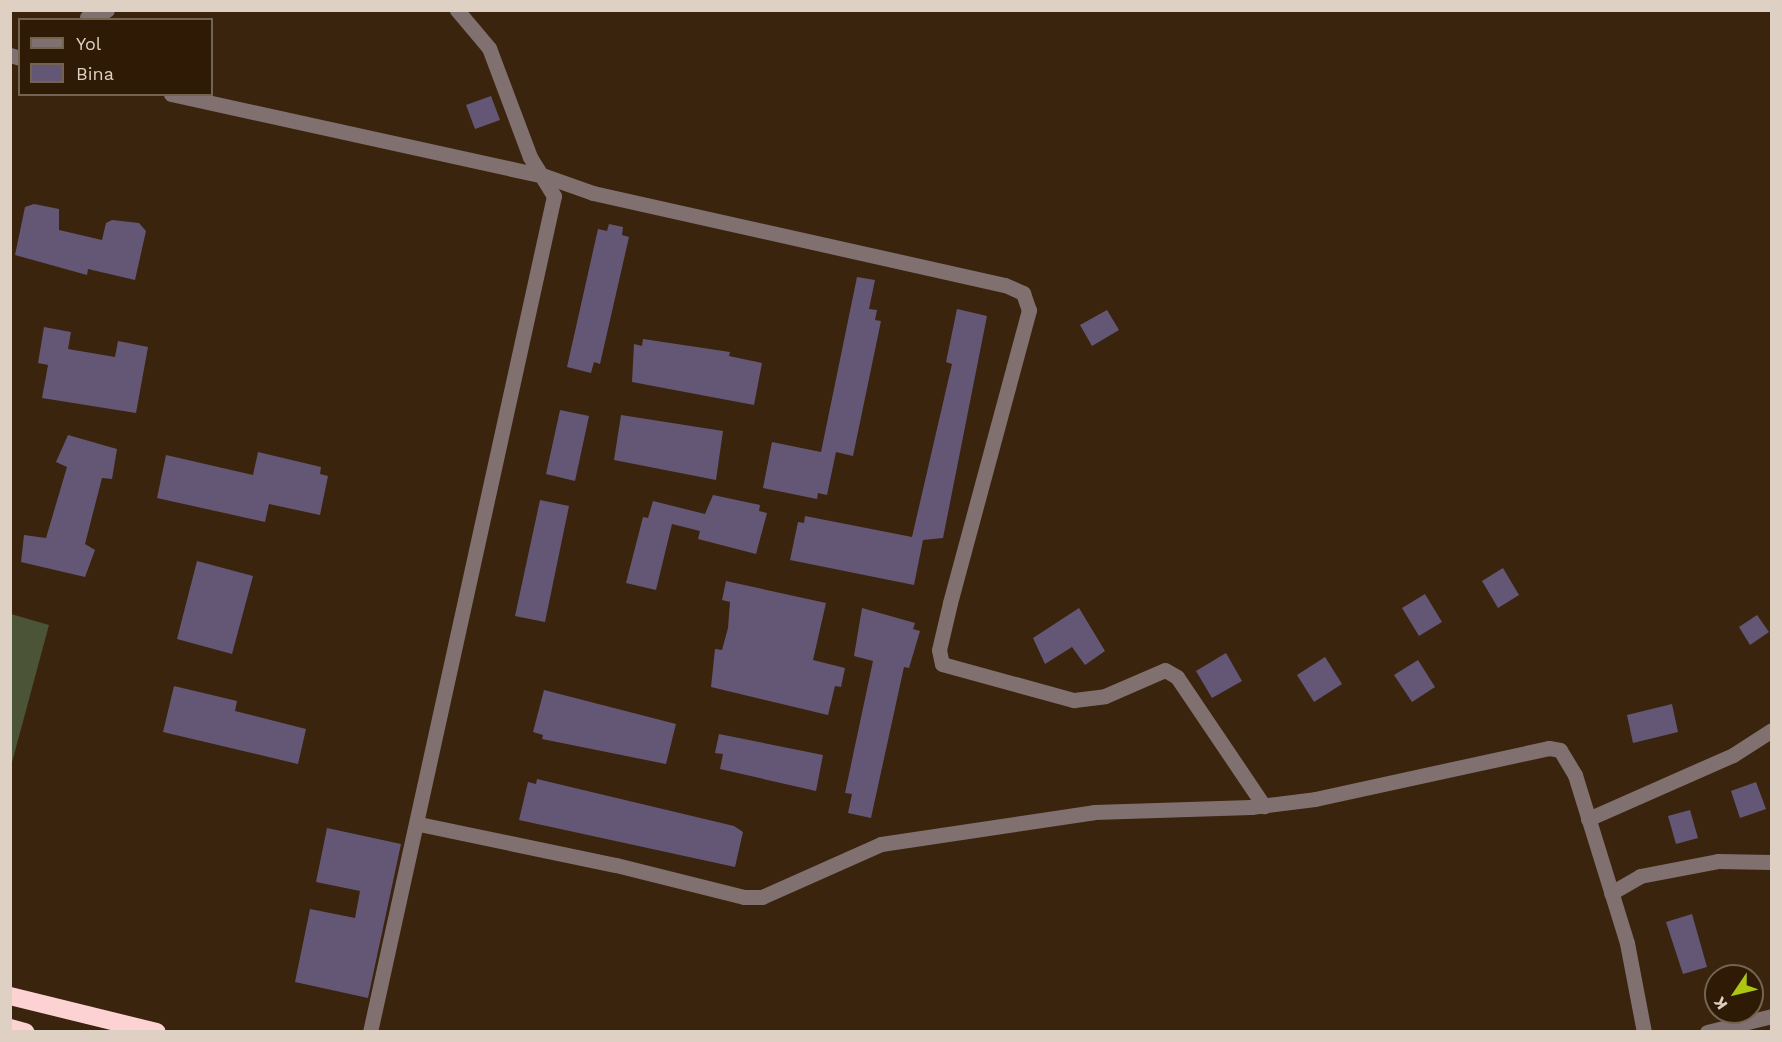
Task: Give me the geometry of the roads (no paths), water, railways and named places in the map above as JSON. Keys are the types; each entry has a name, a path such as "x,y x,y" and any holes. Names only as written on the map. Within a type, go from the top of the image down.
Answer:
{"highway":[{"path":"10,996 157,1032"},
{"path":"10,1028 25,1032"}],"street":[{"path":"87,17 107,10"},
{"path":"370,1032 419,824 554,196 545,177 530,157 489,48 457,10"},
{"path":"180,96 545,177 593,193 1005,285 1023,293 1029,310 950,603 939,650 942,664 1074,700 1105,696 1165,670 1177,677 1264,806"},
{"path":"1588,819 1733,755 1772,730"},
{"path":"419,824 616,865 744,897 762,897 881,844 1094,812 1264,806 1315,799 1549,748 1560,750 1569,763 1588,819 1627,943 1644,1032"},
{"path":"1611,893 1640,876 1718,861 1772,862"},
{"path":"1707,1032 1772,1016"}]}
